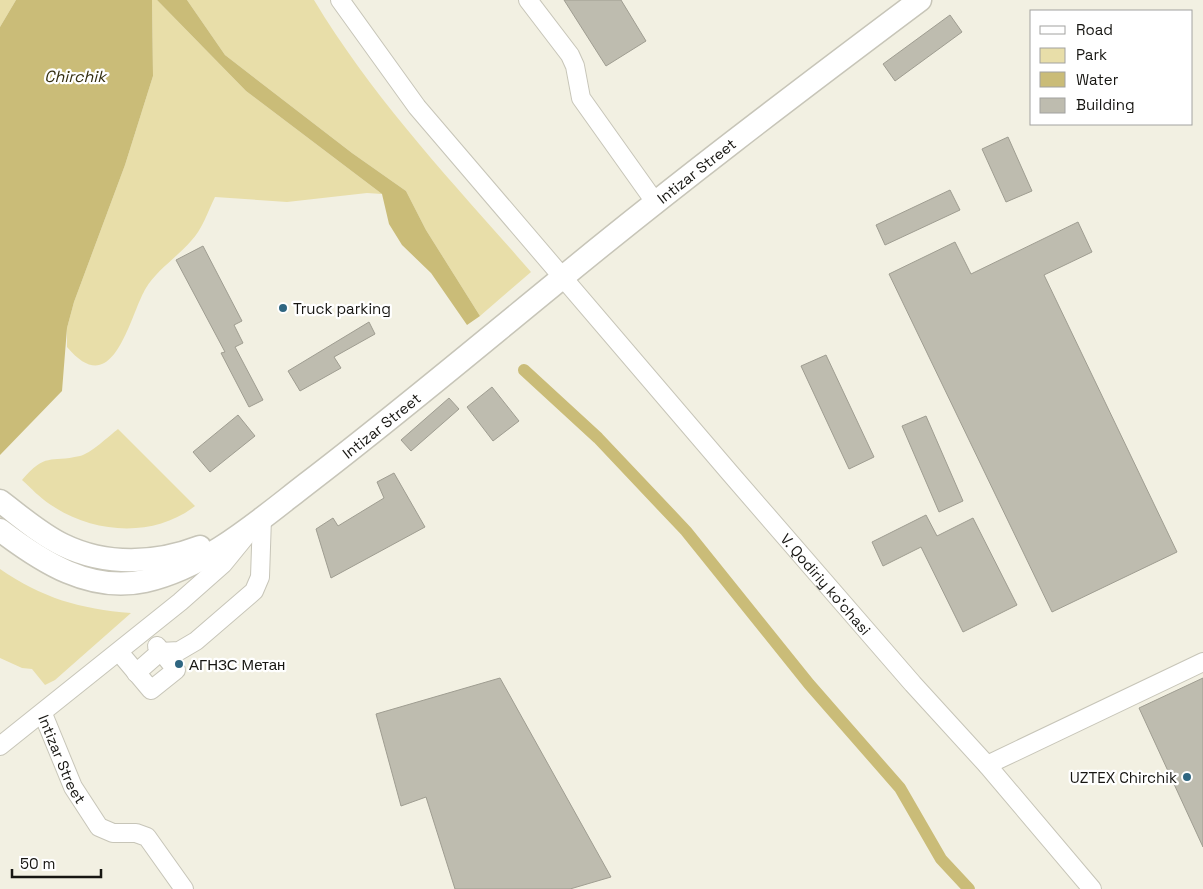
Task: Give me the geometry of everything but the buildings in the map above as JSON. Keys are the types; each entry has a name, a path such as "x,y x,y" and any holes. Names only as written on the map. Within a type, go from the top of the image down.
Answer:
{"main road":[{"name":"Intizar Street","path":"262,518 357,446 655,202 920,0"},
{"path":"1,502 63,545 87,554 124,560 150,560 179,554 221,538 262,518"},
{"path":"0,530 37,558 60,569 96,580 132,583 166,574 201,559 262,518"}],"street":[{"name":"V. Qodiriy ko‘chasi","path":"340,0 417,107 562,278 913,684 987,765 1092,889"},
{"path":"528,0 573,60 581,98 655,202"},
{"path":"136,673 160,652 179,651 196,641 254,591 260,577 262,518"},
{"name":"Intizar Street","path":"184,889 146,837 136,833 113,833 99,827 73,787 43,714 222,564 262,518"},
{"path":"118,652 151,690 176,670 160,652 149,627"},
{"path":"987,765 1203,662"},
{"path":"0,746 43,714"}],"green space":[{"path":"0,0 16,0 0,27"},
{"path":"152,0 157,0 246,91 382,194 367,193 287,202 215,197 195,237 155,276 146,288 118,349 108,360 97,365 83,362 67,347 67,328 74,302 125,165 153,76"},
{"path":"187,0 314,0 337,37 389,107 531,272 480,316 426,230 406,191 352,153 225,55"},
{"path":"118,429 195,506 179,516 143,527 105,526 86,522 68,515 39,496 22,480 37,465 43,462 84,455"},
{"path":"0,569 46,595 95,609 131,613 55,680 45,685 32,669 22,668 0,658"}],"water":[{"name":"Chirchik","path":"16,0 152,0 153,76 125,165 74,302 67,328 62,391 0,455 0,27"},
{"path":"157,0 187,0 225,55 352,153 406,191 426,230 480,316 467,325 431,273 402,245 389,224 382,194 246,91"}],"waterway":[{"path":"524,370 598,438 686,531 809,684 900,788 941,859 969,889"}],"place":[{"name":"Truck parking","path":"283,308"},
{"name":"АГНЗС Метан","path":"179,664"},
{"name":"UZTEX Chirchik","path":"1187,777"}]}
